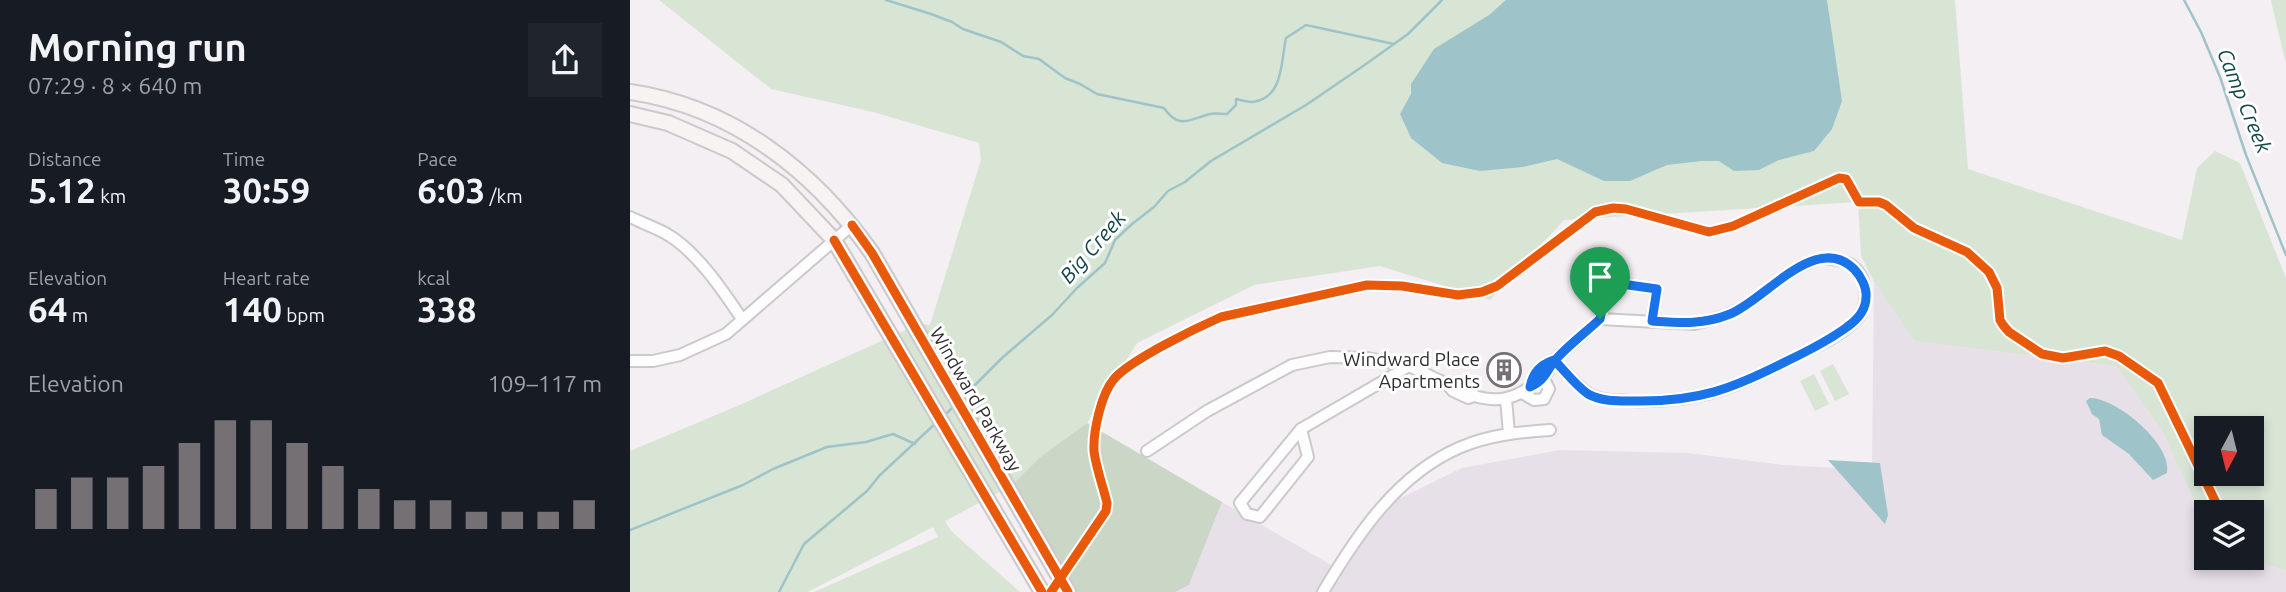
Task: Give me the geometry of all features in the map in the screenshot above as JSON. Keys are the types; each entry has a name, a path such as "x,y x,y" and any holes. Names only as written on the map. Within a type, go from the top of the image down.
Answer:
{"main road":[{"name":"Windward Parkway","path":"630,92 691,108 737,128 776,152 829,198 872,253 1068,592"},
{"path":"630,114 668,123 732,151 782,185 834,240 1042,592"}],"street":[{"path":"630,217 668,234 695,257 722,289 742,319"},
{"path":"630,361 667,359 693,351 726,334 852,225"},
{"path":"1554,360 1588,394 1599,398 1660,401 1698,397 1737,386 1828,341 1856,320 1864,308 1867,296 1858,272 1850,264 1824,258 1795,268 1731,314 1694,324 1600,319"},
{"path":"1147,451 1207,411 1292,365 1329,357 1368,358 1409,366 1447,384 1456,383 1468,398 1474,396 1488,400 1506,400 1540,382 1541,374 1554,360 1600,319 1607,282 1657,289 1652,321"},
{"path":"1301,429 1308,457 1260,517 1247,514 1240,503 1301,429 1409,366"},
{"path":"1526,390 1534,400 1545,399 1549,389 1541,374"},
{"path":"1506,400 1509,433"},
{"path":"1323,592 1374,516 1413,475 1461,446 1509,433 1550,430"}],"shaded area":[{"path":"1874,282 1914,341 2116,366 2162,431 2194,501 2194,570 2264,570 2264,563 2286,571 2286,592 1175,592 1189,585 1222,502 1333,566 1372,512 1462,468 1560,450 1688,453 1783,465 1872,470"}],"green space":[{"path":"659,0 1955,0 1968,169 2182,240 2197,168 2215,151 2240,163 2286,278 2286,571 2264,563 2264,500 2194,501 2162,431 2116,366 1914,341 1874,282 1861,256 1858,202 1564,220 1490,300 1380,266 1254,285 1137,343 1087,423 1040,457 1011,486 945,521 951,531 1020,592 814,592 938,537 933,527 808,592 630,592 630,451 919,324 930,325 981,160 979,143 873,112 771,89"},
{"path":"2286,0 2286,64 2271,1"},
{"path":"1833,364 1849,394 1835,401 1820,371"},
{"path":"1814,374 1829,404 1815,411 1800,381"},
{"path":"1087,423 1222,502 1189,585 1175,592 1069,592 1011,486 1040,457"}],"water":[{"path":"1506,0 1827,0 1842,101 1832,129 1814,151 1779,160 1759,170 1734,171 1719,161 1701,161 1667,165 1630,181 1604,181 1557,159 1523,167 1480,171 1442,163 1411,138 1400,114 1411,94 1411,84 1434,49 1489,15"},
{"path":"2090,398 2114,406 2141,425 2161,449 2167,462 2167,473 2153,480 2129,454 2102,435 2099,419 2092,414 2086,401"},
{"path":"1828,460 1880,463 1888,515 1885,524"}],"waterway":[{"path":"886,0 931,14 1001,42 1023,56 1039,59 1065,78 1097,94 1164,108 1169,115 1180,121 1212,114 1227,114 1236,105 1236,99 1253,102 1271,93 1282,67 1286,38 1306,25 1394,44"},
{"name":"Big Creek","path":"962,398 1105,263 1115,240 1154,207 1168,191 1185,182 1211,161 1306,105 1366,64 1408,34 1442,0"},
{"name":"Camp Creek","path":"2184,0 2220,77 2246,155 2286,255"},
{"name":"Big Creek","path":"945,415 955,405"},
{"name":"Big Creek","path":"779,592 804,544 867,491 880,475 937,422"},
{"path":"630,530 743,485 773,469 827,447 866,442 893,434 915,444"}],"cycle path":[{"path":"1051,592 1106,511 1107,503 1096,464 1094,443 1096,424 1109,386 1122,371 1180,336 1221,317 1367,285 1402,286 1458,295 1482,292 1497,286 1595,212 1613,208 1626,209 1709,232 1733,226 1839,178 1846,179 1859,202 1879,202 1886,205 1914,228 1967,252 1989,272 1997,288 2000,320 2003,325 2042,354 2063,358 2105,351 2119,356 2158,383 2215,500"},
{"path":"852,225 872,253 1068,592"},
{"path":"834,240 1042,592"}],"place":[{"name":"Windward Place Apartments","path":"1504,370"}],"route":[{"path":"1600,319 1554,360 1549,372 1540,382 1530,387 1532,377 1542,364 1554,360 1588,394 1599,398 1670,401 1711,395 1749,380 1828,341 1856,320 1864,308 1867,296 1858,272 1850,264 1824,258 1795,268 1731,314 1694,324 1652,321 1657,289 1607,282 1600,319"}]}
